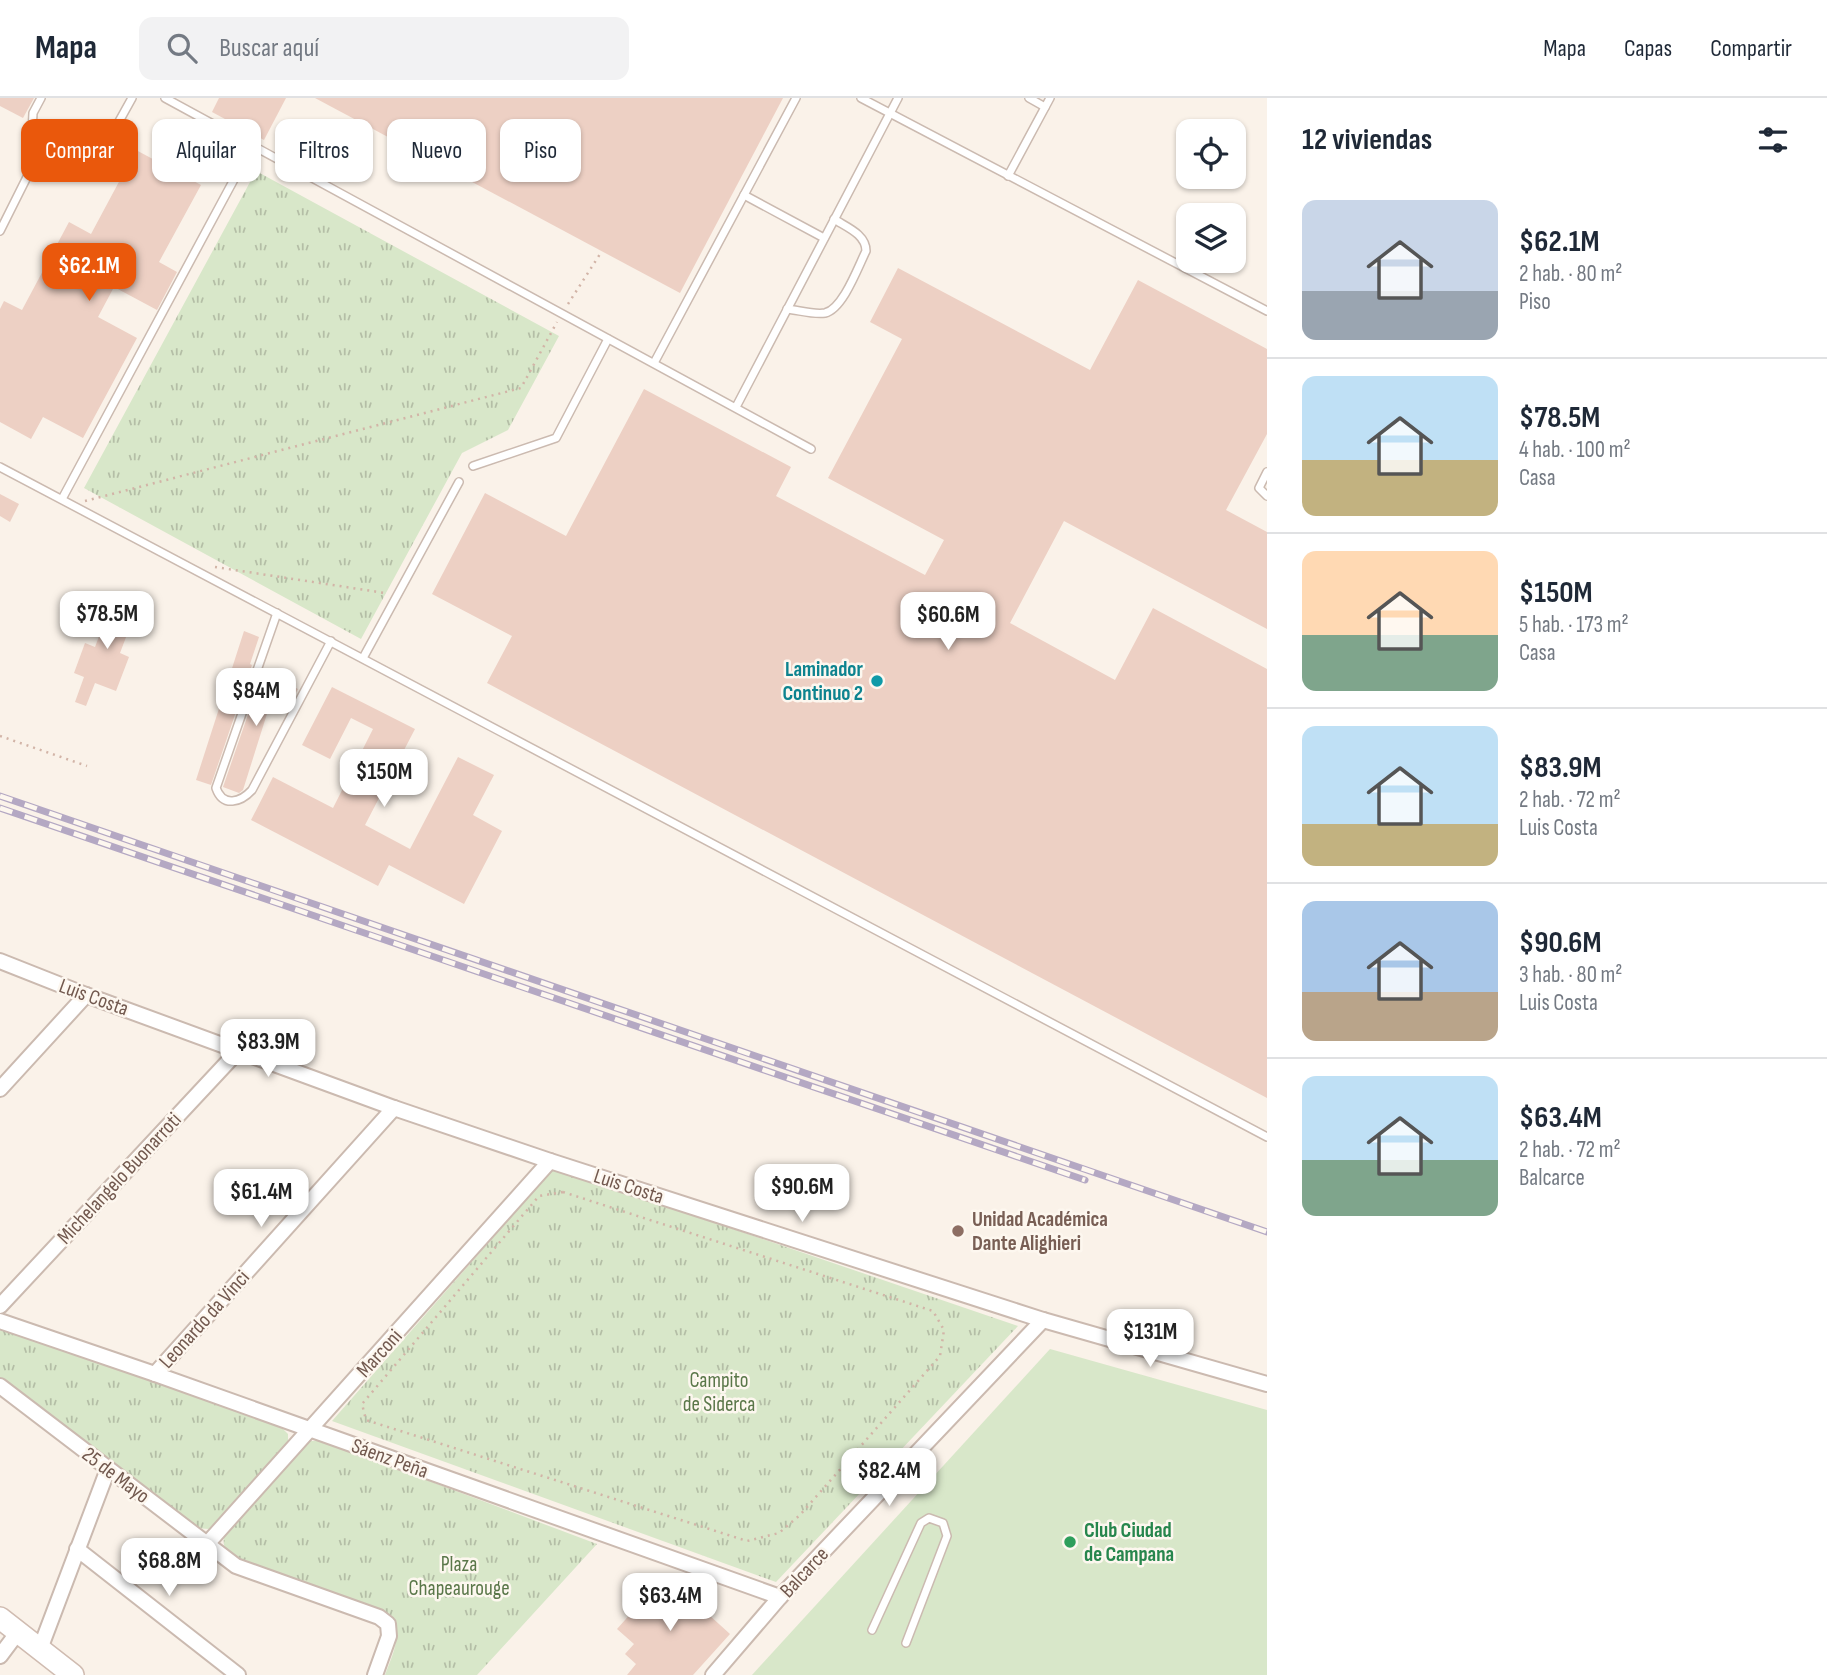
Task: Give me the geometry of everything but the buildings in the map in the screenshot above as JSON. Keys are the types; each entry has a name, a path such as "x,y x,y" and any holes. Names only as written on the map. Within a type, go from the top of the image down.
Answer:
{"main road":[{"path":"0,1618 73,1675"}],"street":[{"name":"Luis Costa","path":"0,961 394,1108 551,1161 1042,1320 1267,1384"},
{"path":"0,1089 86,995"},
{"name":"Michelangelo Buonarroti","path":"0,1306 239,1050"},
{"name":"Leonardo da Vinci","path":"155,1374 394,1108"},
{"name":"Marconi","path":"206,1544 551,1161"},
{"name":"Balcarce","path":"713,1675 780,1597 1042,1320"},
{"name":"Sáenz Peña","path":"0,1321 780,1597"},
{"name":"25 de Mayo","path":"0,1386 236,1566 252,1574 379,1617 388,1624 389,1636 375,1675"},
{"path":"40,1649 108,1469"},
{"path":"78,1549 238,1675"},
{"path":"0,1656 18,1632"}],"lane":[{"path":"33,119 41,98"},
{"path":"120,119 132,98"},
{"path":"165,98 204,119"},
{"path":"654,363 796,98"},
{"path":"861,98 1267,311"},
{"path":"736,407 898,98"},
{"path":"1029,98 1045,107"},
{"path":"1009,176 1050,98"},
{"path":"261,150 811,449"},
{"path":"0,231 24,182"},
{"path":"62,499 234,182"},
{"path":"744,195 824,238"},
{"path":"787,309 822,314 833,310 842,299 866,251 866,244 860,235 834,219"},
{"path":"473,466 556,439 608,339"},
{"path":"0,467 1267,1137"},
{"path":"1267,472 1259,488 1267,496"},
{"path":"363,658 459,482"},
{"path":"277,613 216,788 218,794 225,799 236,802 244,799 252,790 331,641"},
{"path":"872,1630 921,1523 929,1518 943,1523 947,1536 906,1643"}],"path":[{"path":"72,504 521,387 562,314 603,251"},
{"path":"208,566 397,595"},
{"path":"0,736 88,766"},
{"path":"564,1192 933,1311 944,1330 940,1356 800,1516 779,1533 747,1541 366,1420 362,1404 539,1196 564,1192"}],"green space":[{"path":"261,174 559,336 508,430 462,453 361,639 84,488 250,182 261,182"},
{"name":"Campito de Siderca","path":"554,1168 1018,1326 776,1582 332,1421"},
{"path":"0,1328 280,1426 288,1434 288,1445 215,1525 209,1529 195,1528 0,1377"},
{"name":"Club Ciudad de Campana","path":"1050,1349 1267,1410 1267,1675 752,1675"},
{"name":"Plaza Chapeaurouge","path":"311,1441 323,1441 597,1544 477,1675 385,1675 396,1640 392,1618 241,1562 225,1549 224,1536 301,1445"}],"railway":[{"path":"0,796 1267,1232"},
{"path":"0,808 1085,1180"}],"place":[{"name":"Laminador Continuo 2","path":"877,681"},
{"name":"Unidad Académica Dante Alighieri","path":"958,1231"},
{"name":"Club Ciudad de Campana","path":"1070,1542"}]}
